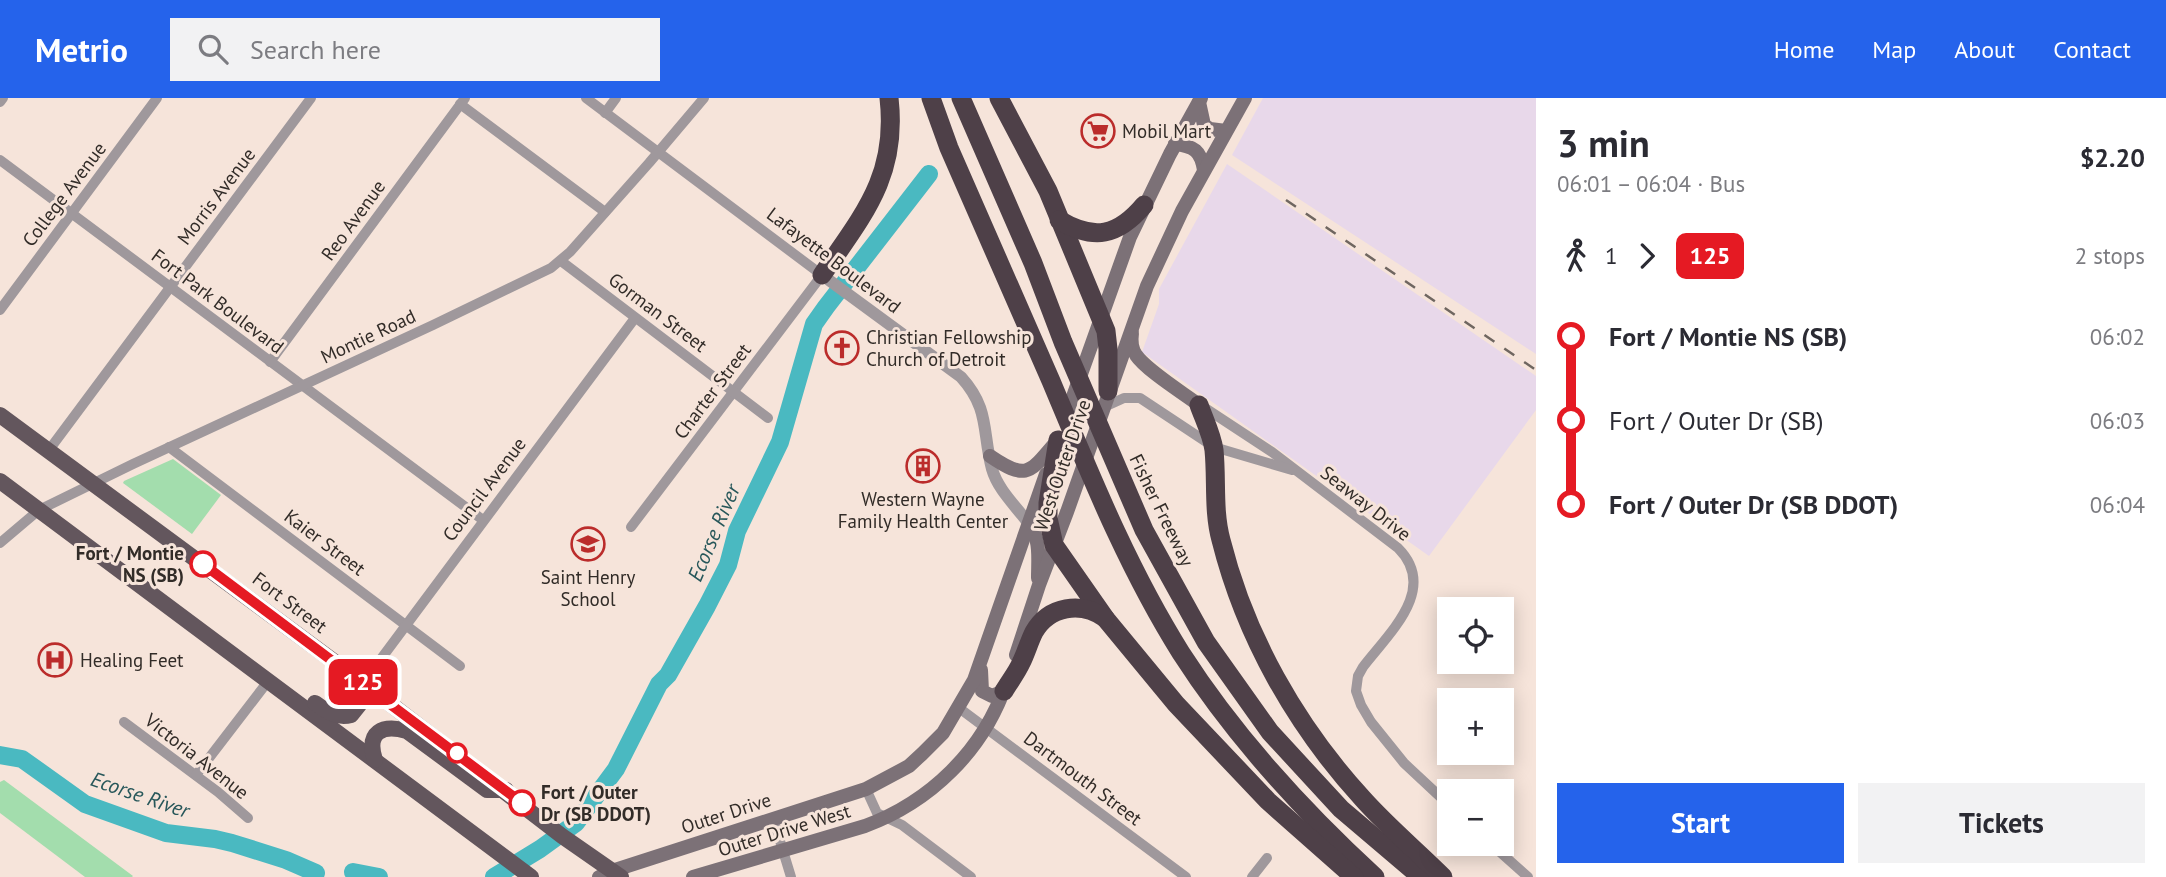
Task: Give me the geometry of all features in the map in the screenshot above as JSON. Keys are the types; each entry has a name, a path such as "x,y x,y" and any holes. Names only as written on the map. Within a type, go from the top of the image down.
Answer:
{"highway":[{"path":"828,280 880,182 890,142 889,98"},
{"path":"931,98 949,148 1100,499 1140,582 1181,653 1280,784 1375,877"},
{"name":"Fisher Freeway","path":"961,98 1033,263 1113,461 1144,530 1193,620 1270,732 1341,809 1421,877"},
{"path":"999,98 1048,191 1106,331 1108,349 1105,400"},
{"path":"1059,220 1082,232 1103,233 1126,223 1144,205"},
{"path":"1199,405 1214,447 1220,536 1236,589 1269,664 1304,724 1340,773 1395,832 1443,877"},
{"path":"1058,440 1048,503 1048,518 1054,545 1137,659 1208,738 1268,801 1354,877"},
{"path":"1004,691 1042,620 1057,611 1073,608 1096,612 1105,618"}],"main road":[{"name":"West Outer Drive","path":"886,818 914,802 965,757 986,727 1004,691 1038,586 1132,323 1163,248 1245,98"},
{"name":"West Outer Drive","path":"866,789 909,765 922,754 943,733 959,708 981,662 1130,237 1175,144 1200,100"},
{"path":"1200,100 1200,118 1203,125 1210,129 1226,131"},
{"path":"1175,144 1197,150 1204,170"},
{"path":"1132,323 1131,341 1137,356 1199,405"},
{"name":"Fort Street","path":"0,415 363,682 506,790 611,875"},
{"path":"0,427 22,443 46,448"},
{"path":"990,456 1010,469 1026,471 1037,464 1058,440"},
{"path":"0,481 527,874"},
{"path":"1028,524 1036,538 1038,586"},
{"path":"202,632 228,639 325,711 338,716 347,716 357,709 363,682"},
{"path":"981,662 982,691 992,695 1004,691"},
{"path":"374,760 372,747 377,734 382,729 397,728 407,732 487,790 506,790"},
{"name":"Outer Drive","path":"611,875 773,818 866,789"},
{"name":"Outer Drive West","path":"693,877 886,818"}],"street":[{"name":"College Avenue","path":"0,310 157,98"},
{"name":"Morris Avenue","path":"46,448 311,98"},
{"name":"Lafayette Boulevard","path":"586,98 961,377 972,389 981,406 997,480 1028,524"},
{"path":"606,113 616,98"},
{"name":"Montie Road","path":"0,543 39,510 551,268 561,261 704,98"},
{"path":"463,101 605,212"},
{"name":"Reo Avenue","path":"270,362 463,101"},
{"name":"Fort Park Boulevard","path":"0,160 483,520"},
{"name":"Gorman Street","path":"561,261 768,418"},
{"name":"Charter Street","path":"631,527 733,391 828,280"},
{"name":"Council Avenue","path":"363,682 635,318"},
{"name":"Seaway Drive","path":"1105,400 1140,398 1214,447 1298,472"},
{"name":"Seaway Drive","path":"1199,405 1298,472 1398,548 1410,565 1414,588 1409,606 1363,667 1358,676 1356,691 1361,705 1390,748 1437,793"},
{"name":"Kaier Street","path":"169,447 460,666"},
{"path":"196,775 269,680"},
{"name":"Dartmouth Street","path":"959,708 1186,877"},
{"name":"Victoria Avenue","path":"124,722 196,775 248,818"},
{"path":"866,789 877,813 902,825 971,877"},
{"path":"773,818 791,877"},
{"path":"1504,856 1528,877"},
{"path":"1252,877 1267,858"}],"shaded area":[{"path":"1263,98 1536,98 1536,354 1232,155"},
{"path":"1227,164 1536,376 1536,410 1429,556 1142,352 1159,304 1159,289"}],"green space":[{"path":"173,459 221,495 192,534 123,483"},
{"path":"4,780 133,876 85,877 0,813 0,782"}],"waterway":[{"name":"Ecorse River","path":"494,877 576,823 616,769 659,684 668,675 728,565 737,531 780,442 814,324 929,174"},
{"name":"Ecorse River","path":"0,755 22,759 85,804 166,833 232,843 286,860 316,873"},
{"name":"Ecorse River","path":"353,872 379,877"}],"railway":[{"path":"1286,200 1536,370"}],"bus line":[{"name":"125","path":"203,564 522,803"}],"place":[{"name":"Mobil Mart","path":"1098,131"},
{"name":"Christian Fellowship Church of Detroit","path":"842,348"},
{"name":"Western Wayne Family Health Center","path":"923,466"},
{"name":"Saint Henry School","path":"588,544"},
{"name":"Fort / Montie NS (SB)","path":"203,564"},
{"name":"Healing Feet","path":"55,660"},
{"name":"Fort / Outer Dr (SB DDOT)","path":"522,803"}]}
